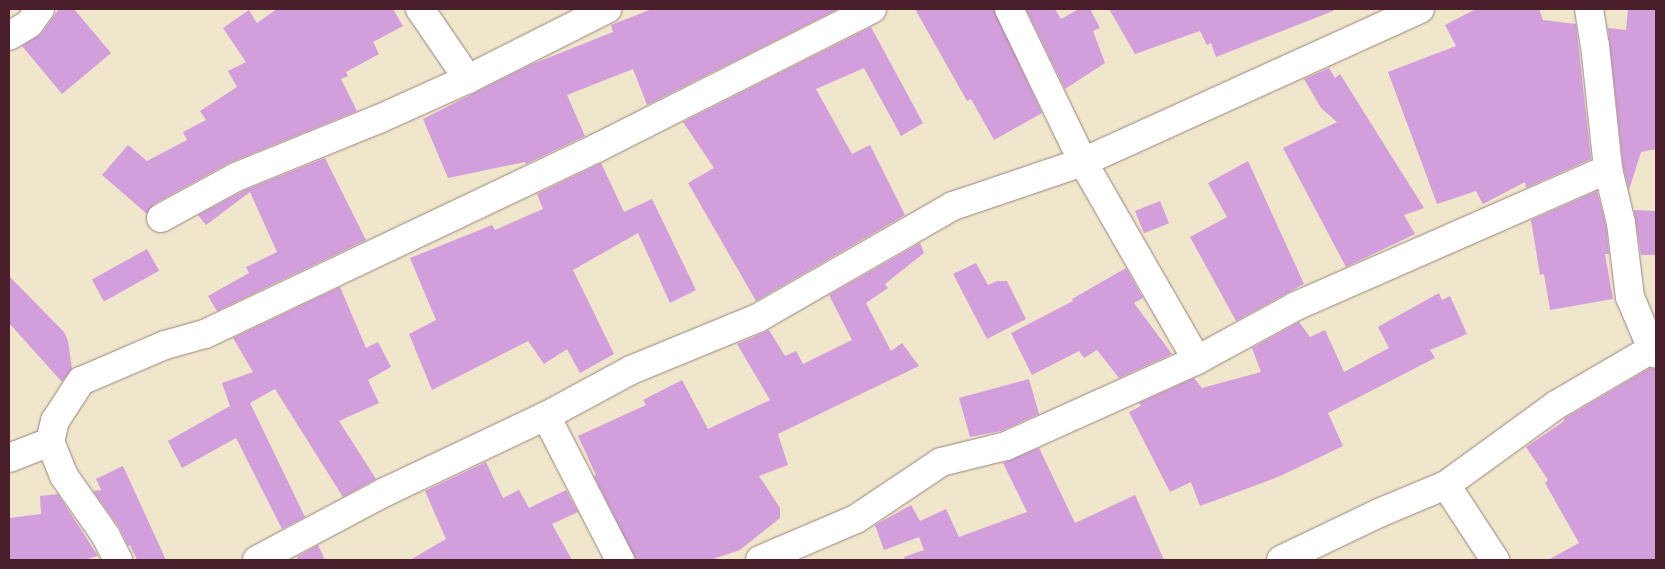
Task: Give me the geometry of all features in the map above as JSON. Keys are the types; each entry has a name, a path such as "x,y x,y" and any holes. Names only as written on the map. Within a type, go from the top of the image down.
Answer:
{"street":[{"path":"9,36 29,24 40,9"},
{"path":"420,9 468,79"},
{"path":"161,218 236,177 379,119 468,79 607,9"},
{"path":"118,560 106,536 64,476 50,442 54,421 81,381 165,345 205,334 597,148 872,9"},
{"path":"1009,9 1083,162 1198,360"},
{"path":"257,560 385,492 546,416 631,370 758,318 953,206 1083,162 1420,9"},
{"path":"1281,560 1379,513 1446,485 1556,405 1654,351 1630,297 1621,223 1608,169 1595,45 1589,9"},
{"path":"760,560 856,518 940,462 1006,446 1198,360 1296,306 1608,169"},
{"path":"546,416 620,560"},
{"path":"9,458 50,442"},
{"path":"1446,485 1495,560"}],"building":[{"path":"59,9 74,9 111,53 62,94 22,46 41,34"},
{"path":"277,9 393,9 403,26 373,42 379,54 346,72 348,76 341,79 357,111 229,163 154,204 147,214 102,175 128,145 147,161 187,140 183,132 206,120 200,111 237,87 228,71 246,62 223,28 249,10 257,23"},
{"path":"652,9 838,9 647,105 633,69 567,95 585,136 526,164 525,162 448,178 423,119 530,65 613,32 611,25"},
{"path":"915,9 994,9 1042,113 994,140 971,99 967,101"},
{"path":"1026,9 1055,9 1061,19 1079,9 1090,9 1100,28 1093,31 1105,63 1065,89"},
{"path":"1109,9 1333,9 1333,11 1216,57 1211,43 1207,45 1200,31 1135,54"},
{"path":"1476,9 1539,9 1543,20 1576,24 1591,159 1526,188 1525,182 1483,204 1476,191 1437,204 1388,72 1456,46 1445,25"},
{"path":"1628,9 1656,9 1656,149 1641,152 1629,190 1623,166 1608,28 1626,30"},
{"path":"871,27 923,123 901,136 864,68 816,89 852,154 870,145 905,215 756,301 688,183 714,168 683,122"},
{"path":"1329,68 1335,78 1340,74 1424,208 1404,215 1415,234 1346,267 1283,148 1337,122 1321,108 1304,79"},
{"path":"325,158 366,240 217,311 208,296 249,273 246,267 277,252 250,192 206,225 198,215 243,191"},
{"path":"1248,161 1304,284 1236,321 1190,237 1227,217 1208,183"},
{"path":"601,163 624,212 652,199 696,290 670,303 638,233 573,270 614,354 580,373 567,349 544,364 528,341 432,390 409,334 436,320 410,258 492,225 495,230 543,209 537,194"},
{"path":"1597,191 1606,226 1609,254 1605,254 1613,299 1550,310 1544,274 1540,275 1531,220"},
{"path":"1160,201 1169,223 1144,233 1135,211"},
{"path":"1634,210 1656,211 1656,255 1641,255"},
{"path":"920,243 924,253 885,284 888,288 866,303 891,351 902,343 919,366 778,434 788,465 759,476 780,508 780,518 740,550 710,560 636,560 594,476 596,475 578,436 646,405 643,400 682,380 708,429 770,400 737,344 769,330 785,356 796,351 803,364 852,340 829,295"},
{"path":"147,249 159,271 104,301 92,280"},
{"path":"976,263 988,285 997,281 1007,281 1026,319 987,339 953,274"},
{"path":"1126,268 1143,298 1134,303 1172,354 1119,378 1097,350 1084,358 1079,351 1032,375 1011,333 1073,301 1072,299"},
{"path":"9,276 64,332 68,341 72,369 62,382 9,323"},
{"path":"340,287 366,348 378,342 391,367 368,380 379,403 339,421 376,479 343,497 275,389 250,403 305,517 282,529 236,438 182,468 168,441 230,406 222,383 253,372 233,338"},
{"path":"1439,293 1442,300 1450,296 1467,334 1430,350 1435,358 1328,413 1343,446 1278,477 1200,506 1191,482 1170,492 1129,412 1141,406 1139,403 1194,378 1202,388 1261,372 1252,348 1299,322 1310,337 1325,330 1344,372 1389,348 1378,327"},
{"path":"1650,368 1656,369 1656,560 1548,560 1579,543 1545,483 1548,480 1526,447 1563,422 1565,418"},
{"path":"1029,379 1039,414 1001,431 970,437 959,398"},
{"path":"1039,448 1075,523 1135,495 1164,560 905,560 904,557 924,550 919,537 884,550 875,525 911,505 920,521 946,509 959,537 1027,512 1003,463"},
{"path":"486,462 503,498 519,490 529,508 566,490 578,512 552,524 572,560 410,560 446,539 425,491"},
{"path":"123,466 166,560 137,560 119,527 93,491 101,490 96,479"},
{"path":"58,494 98,556 84,560 9,560 9,518 41,514 40,496"},
{"path":"318,545 325,560 298,560 297,557"}]}
